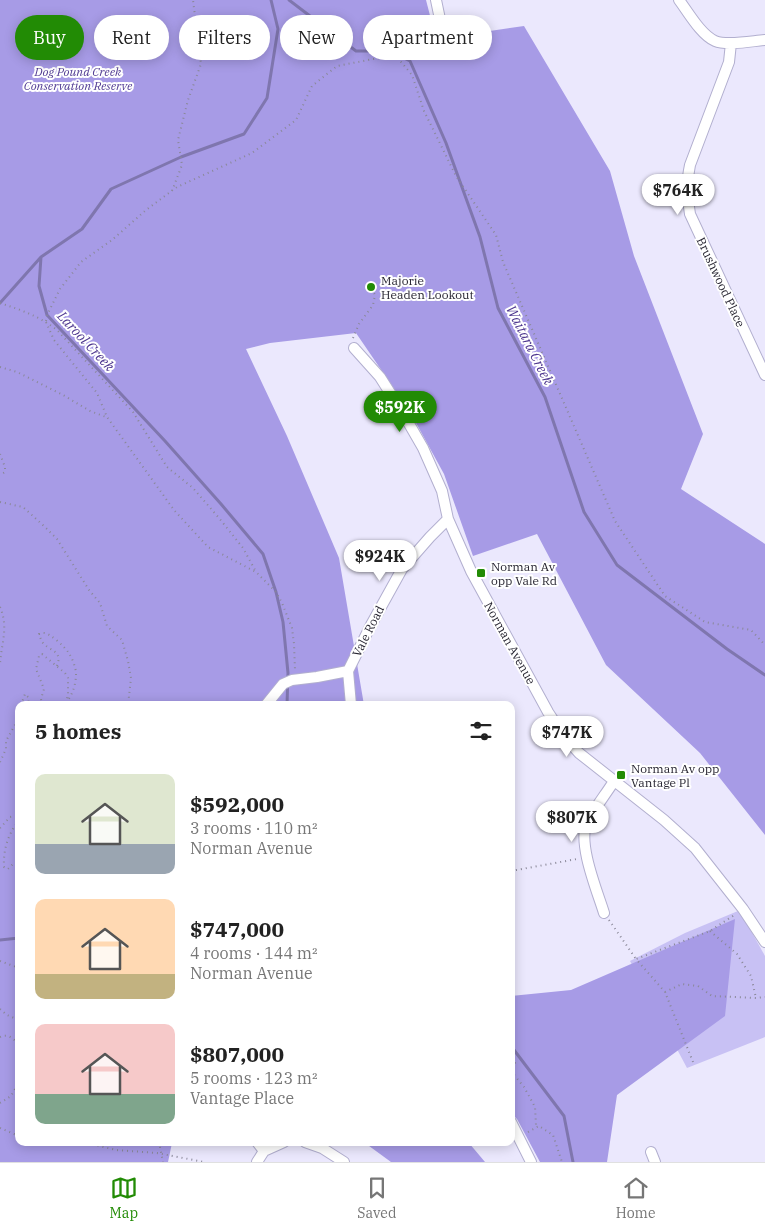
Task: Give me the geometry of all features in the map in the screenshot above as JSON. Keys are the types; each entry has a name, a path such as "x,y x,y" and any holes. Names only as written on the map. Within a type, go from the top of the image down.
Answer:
{"street":[{"path":"436,0 439,15"},
{"path":"679,0 703,33 715,41 731,43 765,40"},
{"name":"Brushwood Place","path":"731,43 729,62 690,164 686,180 687,195 690,214 765,375"},
{"name":"Norman Avenue","path":"354,348 380,377 423,448 442,491 448,519 471,571 548,712 563,735 579,753 664,820 695,848 765,942"},
{"name":"Vale Road","path":"351,701 348,671 370,625 402,569 448,519"},
{"path":"269,701 281,687 294,680 348,671"},
{"path":"604,913 584,844 586,825 614,781"},
{"path":"515,1130 531,1162"},
{"path":"260,1146 264,1151"},
{"path":"257,1162 264,1151 275,1146"},
{"path":"316,1146 344,1162"},
{"path":"651,1152 655,1162"}],"path":[{"path":"172,191 182,166 178,140 188,100 201,64 193,0"},
{"path":"256,572 208,547 174,510 107,417 98,393 54,340 46,321 47,315 60,289 81,262 112,240 146,210 177,187 252,153 296,120 312,86 337,66 368,60"},
{"path":"400,60 412,75 424,111 456,176 496,235 503,262 615,521 665,596 705,622 751,630 765,645"},
{"path":"354,348 353,338 372,305 375,295 371,287"},
{"path":"0,303 28,312 46,321 57,330 133,412 167,467 193,488 243,548 256,572 276,592 292,628 294,680"},
{"path":"0,367 16,372 63,395 90,411 107,417"},
{"path":"0,454 5,472 0,475"},
{"path":"0,502 23,508 45,527 57,540 89,590 100,603 107,626 122,640 128,660 131,678 128,701"},
{"path":"0,607 3,614 5,634 0,665"},
{"path":"57,666 59,661 57,654 41,641 40,634 48,634 54,638 68,652 73,664 76,673 75,684 67,701"},
{"path":"41,701 44,689 36,669 39,656 42,654 65,673 68,678 66,701"},
{"path":"22,701 25,694 28,701"},
{"path":"0,762 6,749 6,741 15,725"},
{"path":"0,828 10,817 15,816"},
{"path":"15,825 7,839 4,867 8,868 15,863"},
{"path":"515,870 587,857"},
{"path":"636,959 710,931 743,910"},
{"path":"604,913 636,959 665,992 693,1062"},
{"path":"710,931 737,954 751,976 756,998"},
{"path":"0,961 15,967"},
{"path":"665,992 682,984 698,986 712,996 765,997"},
{"path":"0,1009 7,1016 15,1019"},
{"path":"0,1037 9,1036 15,1041"},
{"path":"515,1077 524,1087 534,1107 536,1125 553,1135 562,1162"},
{"path":"0,1103 11,1096 15,1089"},
{"path":"519,1137 539,1126"},
{"path":"0,1128 15,1134"},
{"path":"100,1146 204,1162"},
{"path":"160,1146 163,1162"}],"shaded area":[{"path":"738,911 765,956 765,1037 687,1068 630,961 685,933"}],"green space":[{"name":"Dog Pound Creek Conservation Reserve","path":"0,0 426,0 430,15 363,15 363,60 492,60 492,31 524,26 610,171 634,256 703,434 681,489 765,544 765,835 700,753 606,665 537,534 473,556 444,474 410,412 356,333 270,343 246,349 287,436 339,558 363,701 15,701 15,1146 171,1146 168,1162 0,1162"},
{"path":"735,919 725,1016 617,1095 607,1162 540,1162 515,1117 515,996 571,990"},
{"path":"369,1146 472,1146 485,1162 391,1162"}],"waterway":[{"name":"Larool Creek","path":"271,0 278,29 267,98 244,134 181,157 111,189 82,229 41,257 39,286 47,315 165,441 263,554 276,592 283,622 288,673 287,701"},
{"name":"Waitara Creek","path":"289,0 356,51 390,51 410,61 446,143 480,237 498,308 545,397 584,512 617,565 727,649 765,675"},
{"path":"0,303 41,257"},
{"path":"0,940 15,938"},
{"name":"Larool Creek","path":"515,1051 564,1116 573,1162"}],"place":[{"name":"Majorie Headen Lookout","path":"371,287"},
{"name":"Norman Av opp Vale Rd","path":"481,573"},
{"name":"Norman Av opp Vantage Pl","path":"621,775"}]}
